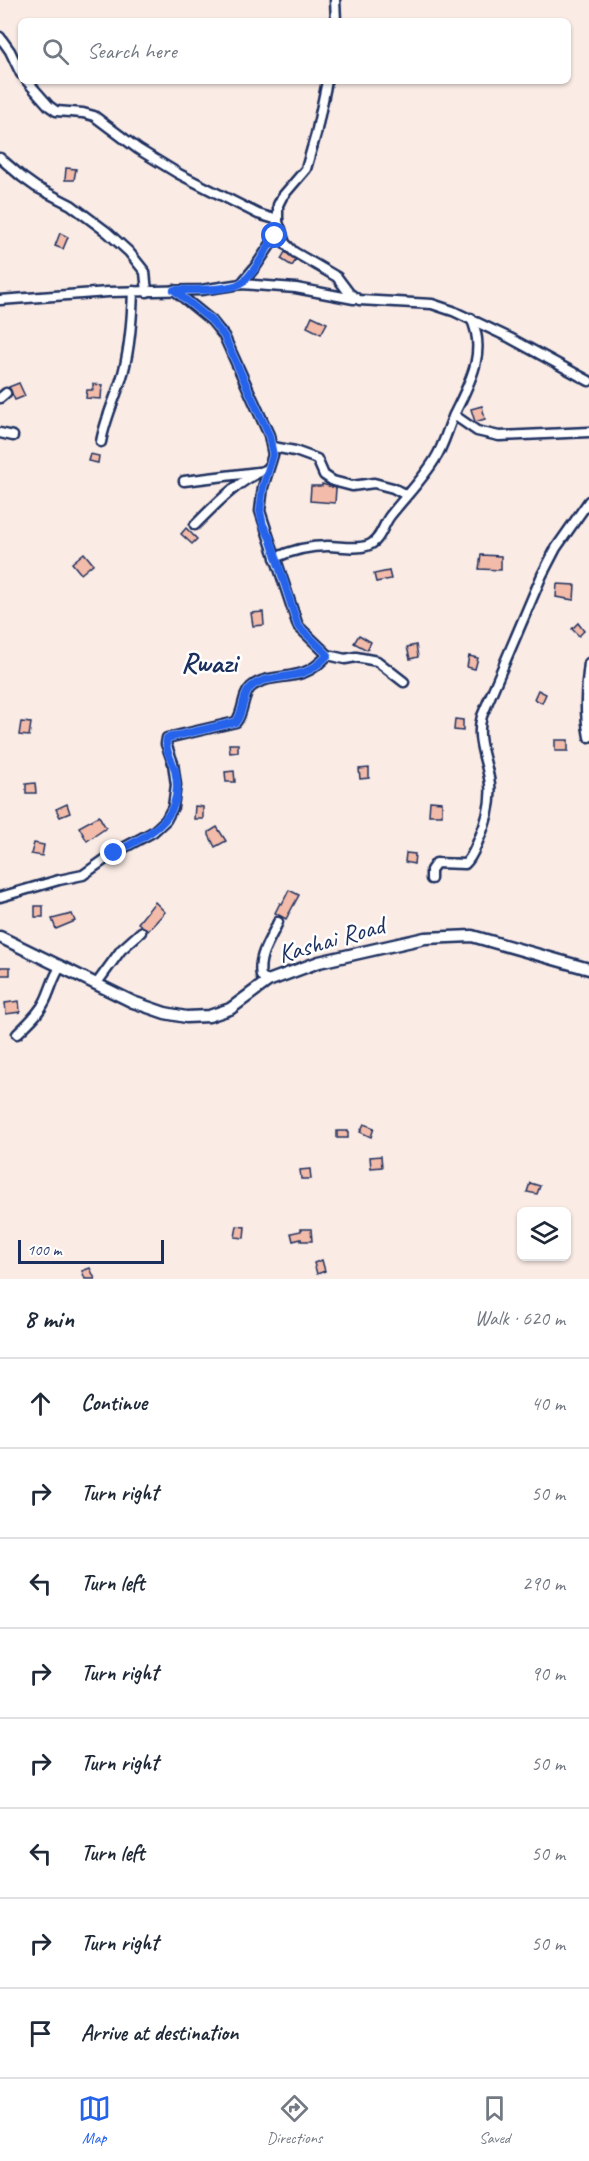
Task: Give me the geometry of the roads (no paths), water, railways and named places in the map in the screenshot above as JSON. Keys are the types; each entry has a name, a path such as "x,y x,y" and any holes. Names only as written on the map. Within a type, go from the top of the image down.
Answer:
{"street":[{"path":"335,0 336,18"},
{"path":"0,37 18,68"},
{"path":"30,84 56,111 94,116 138,149 179,174 280,224"},
{"path":"326,84 306,168 278,205 280,224 285,243 294,252 338,277 349,293 359,300"},
{"path":"0,158 36,187 71,205 129,252 145,272 147,292"},
{"path":"242,284 256,266 280,224"},
{"path":"0,300 133,291 216,289 242,284 296,288 359,300 432,304 471,318 589,381"},
{"path":"174,290 212,321 224,336 265,425 273,447 273,455 260,501 260,511 298,626 328,655 345,659 356,657 376,661 404,682"},
{"path":"101,442 104,425 122,379 133,291"},
{"path":"275,558 288,552 312,547 370,545 376,540 386,522 437,456 467,388 476,360 478,332 471,318"},
{"path":"454,415 477,431 499,436 589,432"},
{"path":"0,433 13,436"},
{"path":"273,447 295,451 317,459 324,475 342,484 352,486 374,483 393,488 406,495"},
{"path":"184,481 268,469"},
{"path":"195,525 218,502 258,472"},
{"path":"431,879 431,870 436,863 465,864 475,849 486,819 490,787 478,728 542,574 556,548 589,501"},
{"path":"0,897 83,875 114,853 153,832 166,820 176,797 176,774 166,744 167,738 236,722 240,717 248,690 253,686 266,680 307,672 328,655"},
{"path":"589,663 585,694 585,716 589,737"},
{"path":"268,981 261,976 260,964 264,949 278,922"},
{"path":"97,982 120,950 141,932"},
{"name":"Kashai Road","path":"0,936 97,982 133,1002 165,1013 186,1017 210,1016 230,1009 268,981 319,962 424,938 472,936 589,969"},
{"path":"17,1034 38,1012 61,966"}],"district":[{"name":"Rwazi","path":"209,662"}]}
